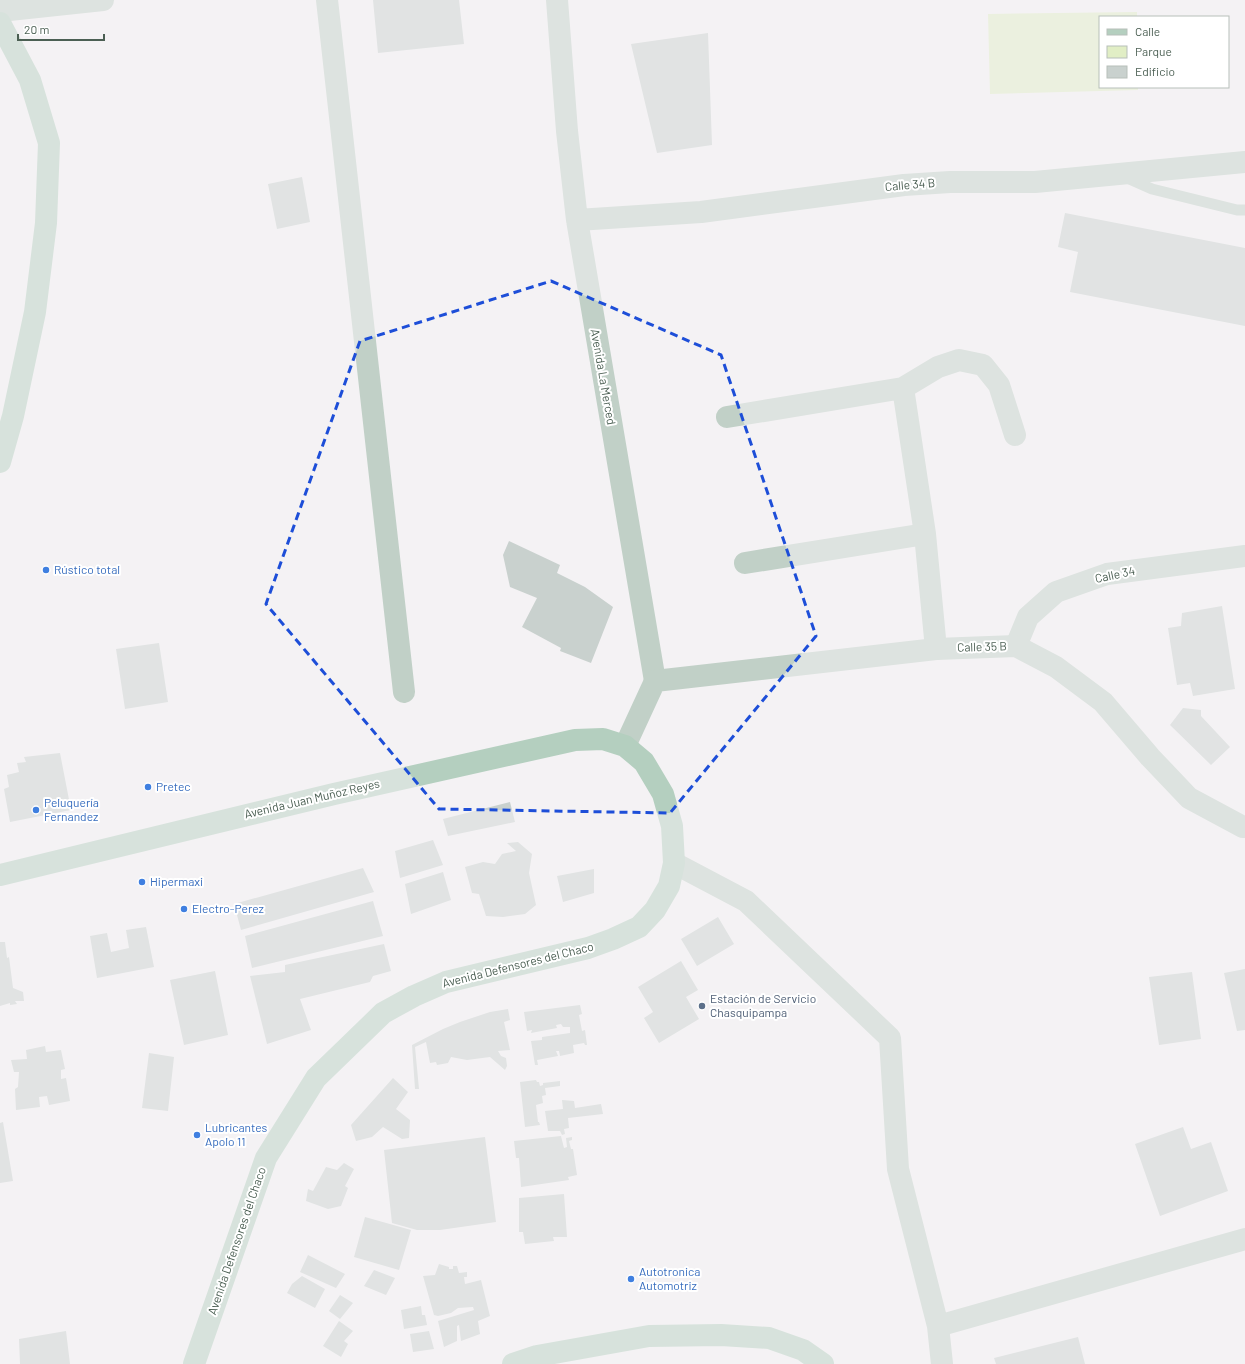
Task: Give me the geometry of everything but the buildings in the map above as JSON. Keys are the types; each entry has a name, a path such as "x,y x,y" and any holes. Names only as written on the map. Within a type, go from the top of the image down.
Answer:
{"main road":[{"path":"0,23 30,80 49,143 46,223 35,312 13,416 0,462"},
{"name":"Avenida Juan Muñoz Reyes","path":"0,875 286,805 533,748 575,740 603,739 625,746"},
{"name":"Avenida Defensores del Chaco","path":"194,1364 266,1158 316,1078 383,1014 414,996 446,982 588,948 613,940 639,927 656,910 669,886 674,862 672,826 663,794 644,762 625,746"},
{"path":"513,1364 537,1356 649,1336 720,1335 769,1338 803,1350 823,1364"}],"street":[{"path":"0,11 103,0"},
{"path":"327,0 404,692"},
{"name":"Avenida La Merced","path":"557,0 567,131 577,220 655,681"},
{"name":"Calle 34 B","path":"577,220 701,212 904,185 950,182 1035,182 1245,162"},
{"path":"727,417 903,388 938,367 960,360 983,366 999,385 1016,435"},
{"path":"903,388 924,534 936,649"},
{"path":"745,563 924,534"},
{"name":"Calle 34","path":"1016,646 1028,617 1056,592 1107,574 1245,556"},
{"name":"Calle 35 B","path":"655,681 936,649 1016,646 1056,667 1103,702 1150,757 1189,798 1245,827"},
{"path":"625,746 655,681"},
{"path":"674,862 746,901 890,1038 898,1168 938,1326 942,1364"},
{"path":"938,1326 1245,1239"}],"lane":[{"path":"1120,175 1152,189 1237,210 1245,210"}],"highlighted area":[{"path":"551,281 721,355 816,636 670,813 439,809 266,604 360,341"}],"green space":[{"path":"1137,12 1137,16 1099,16 1099,88 1138,88 1138,90 990,94 988,14"}],"place":[{"name":"Rústico total","path":"46,570"},
{"name":"Pretec","path":"148,787"},
{"name":"Peluquería Fernandez","path":"36,810"},
{"name":"Hipermaxi","path":"142,882"},
{"name":"Electro-Perez","path":"184,909"},
{"name":"Estación de Servicio Chasquipampa","path":"702,1006"},
{"name":"Lubricantes Apolo 11","path":"197,1135"},
{"name":"Autotronica Automotriz","path":"631,1279"}]}
